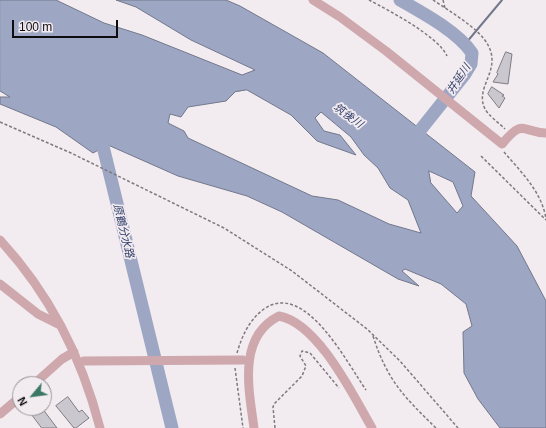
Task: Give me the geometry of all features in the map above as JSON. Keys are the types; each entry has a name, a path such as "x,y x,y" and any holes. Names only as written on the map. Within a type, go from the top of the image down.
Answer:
{"street":[{"path":"313,0 340,17 458,107 502,144 510,134 525,127 546,133"},
{"path":"0,240 29,274 46,299 74,352 82,362 100,428"},
{"path":"0,284 38,314 60,325"},
{"path":"254,428 248,380 242,360 266,324 279,316 295,322 307,330 319,343 372,428"},
{"path":"43,376 62,359 74,352"},
{"path":"82,362 242,360"},
{"path":"0,414 12,404"}],"path":[{"path":"369,0 395,14 423,33 444,49 447,56"},
{"path":"434,0 481,36 488,45 492,55 492,66 482,97 485,110 510,134"},
{"path":"443,0 444,8"},
{"path":"0,122 71,153 224,228 292,271 373,334 429,394 458,428"},
{"path":"502,144 504,152 537,194 545,212 546,219"},
{"path":"481,156 546,219"},
{"path":"242,360 241,338 248,325 271,304 285,302 308,313 321,324 366,390"},
{"path":"373,334 386,370 398,389 436,428"},
{"path":"275,428 274,404 302,376 306,366 300,356 302,351 310,353 340,389"},
{"path":"235,366 243,428"}],"water":[{"name":"筑後川","path":"0,0 56,0 104,23 142,35 242,75 255,70 191,40 136,7 116,0 226,0 240,6 323,53 475,172 471,196 517,246 546,301 546,428 500,428 478,399 464,373 463,332 472,326 466,304 441,284 405,269 402,271 419,286 398,279 282,212 247,196 178,176 108,145 93,153 56,127 0,104 0,97 10,97 0,91","holes":["247,90 291,115 317,141 356,155 340,135 324,131 315,118 321,112 351,137 364,155 378,168 390,188 408,200 421,233 389,224 338,200 312,196 188,138 184,131 168,123 170,114 181,117 188,107 226,101 235,92","429,171 453,182 463,206 457,213 431,183"]}],"building":[{"path":"506,52 512,54 508,84 493,82 498,74 497,73"},
{"path":"492,87 504,95 502,96 505,98 499,108 488,94"},
{"path":"68,397 79,412 82,410 89,418 76,428 74,428 56,406"},
{"path":"33,416 48,416 57,428 42,428"}],"waterway":[{"name":"井延川","path":"400,0 449,30 466,45 472,53 471,64 465,74 410,143"},
{"path":"466,43 502,0"},
{"name":"原鶴分水路","path":"99,130 172,428"}]}
